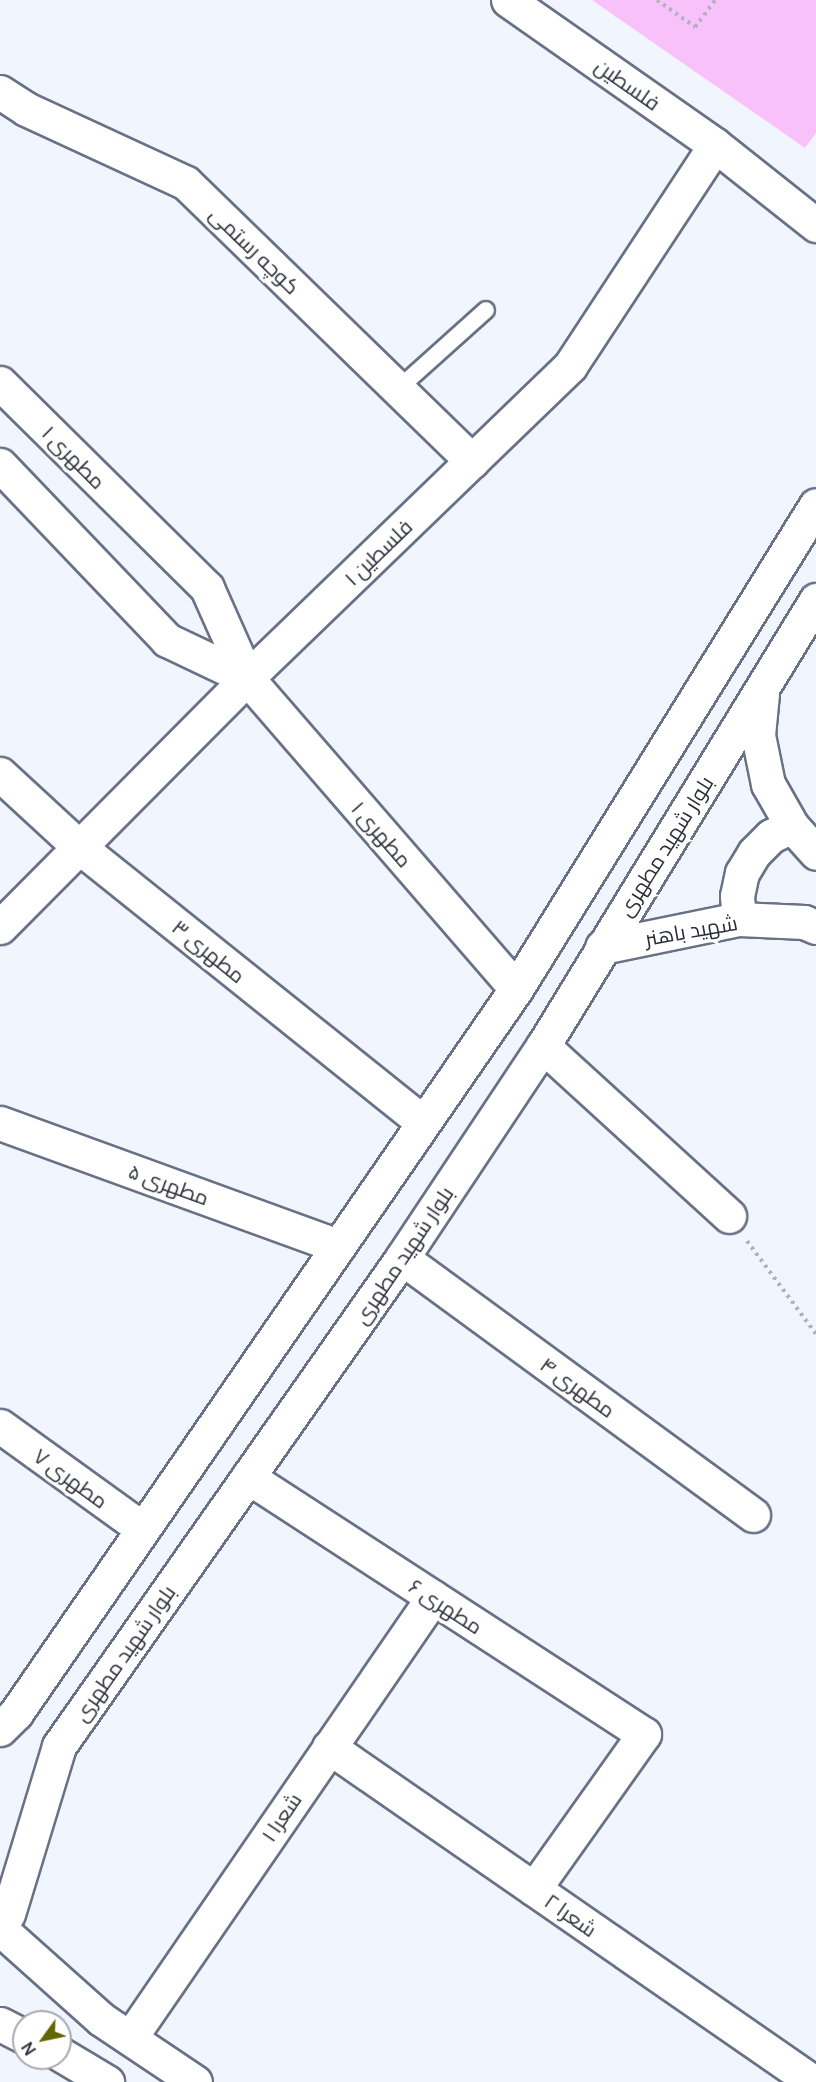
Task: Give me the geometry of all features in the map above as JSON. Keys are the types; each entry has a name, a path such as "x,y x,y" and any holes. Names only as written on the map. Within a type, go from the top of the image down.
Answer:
{"street":[{"name":"فلسطین","path":"508,0 747,169"},
{"name":"کوچه رستمی","path":"0,93 26,109 186,183 472,461"},
{"name":"فلسطین ۱","path":"0,927 247,678 570,366 715,145"},
{"path":"747,169 816,197"},
{"path":"747,169 816,225"},
{"name":"مطهری ۱","path":"0,383 207,588 247,678 516,989"},
{"name":"مطهری ۱","path":"0,465 167,640 247,678"},
{"path":"6,1714 143,1529 516,989 816,505"},
{"name":"بلوار شهید مطهری","path":"5,1933 59,1746 402,1258 543,1046 816,600"},
{"path":"763,686 758,735 768,784 792,826 816,853"},
{"name":"مطهری ۳","path":"0,774 78,846 423,1122"},
{"path":"740,919 737,896 742,873 753,852 771,836 792,826"},
{"name":"شهید باهنر","path":"602,947 740,919 804,922 816,927"},
{"path":"543,1046 729,1216"},
{"name":"مطهری ۵","path":"0,1123 338,1246"},
{"name":"مطهری ۴","path":"402,1258 753,1515"},
{"name":"مطهری ۷","path":"0,1426 143,1529"},
{"name":"مطهری ۶","path":"248,1477 645,1734 534,1889"},
{"name":"شعرا ۱","path":"130,2038 433,1597"},
{"name":"شعرا ۲","path":"329,1747 813,2082"},
{"path":"0,1881 5,1933 101,2019 195,2082"},
{"path":"72,2061 107,2082"}],"lane":[{"path":"398,388 486,310"}],"path":[{"path":"657,0 695,27 715,0"},
{"path":"729,1216 816,1334"}],"shaded area":[{"path":"592,0 816,0 816,133 805,148"}]}
